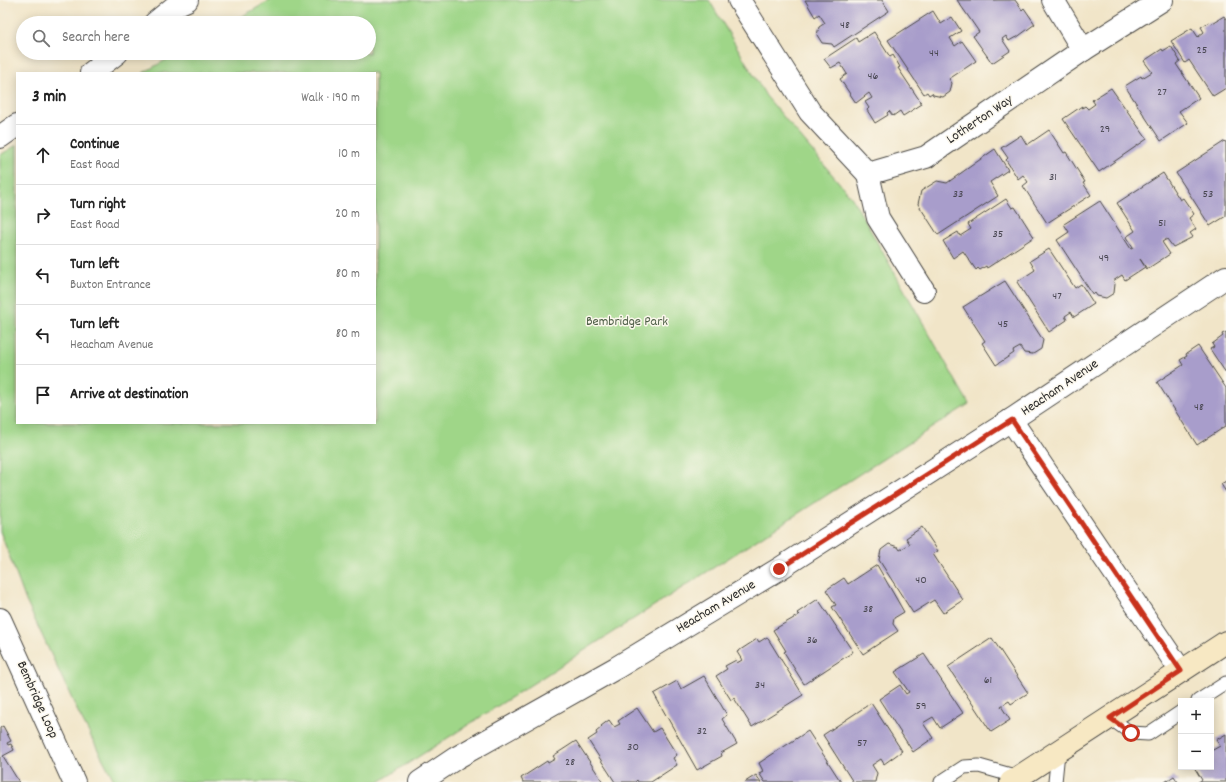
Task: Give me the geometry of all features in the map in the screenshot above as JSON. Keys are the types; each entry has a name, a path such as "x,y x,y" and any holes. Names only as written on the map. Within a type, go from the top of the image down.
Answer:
{"street":[{"path":"163,16 178,4 187,0"},
{"path":"739,0 810,112 868,174 878,218 924,291"},
{"path":"1053,0 1083,50"},
{"name":"Lotherton Way","path":"868,174 926,157 1083,50 1162,0"},
{"path":"92,72 108,60"},
{"path":"0,137 16,126"},
{"name":"Heacham Avenue","path":"420,782 456,758 616,668 779,569 1012,420 1226,277"},
{"path":"1012,420 1181,671"},
{"name":"Bembridge Loop","path":"0,619 74,782"},
{"path":"1014,780 1226,642"}],"lane":[{"path":"1203,698 1226,683"},
{"path":"1110,718 1131,733 1148,734 1178,714"},
{"path":"1055,782 1058,752"},
{"path":"941,782 964,767 978,766 1014,780"}],"green space":[{"name":"Bembridge Park","path":"271,0 709,0 766,96 852,198 969,404 379,782 115,782 79,714 26,601 0,531 0,155 16,146 16,424 376,424 376,72 145,72 166,60 376,60 376,16 242,16"}],"building":[{"path":"805,0 882,0 889,11 834,47 832,44 822,43 817,35 819,27 825,23 819,14 815,17"},
{"path":"957,0 1015,0 1022,10 1024,8 1035,24 1016,38 1009,41 1006,36 1002,39 1010,51 992,63 973,36 979,32"},
{"path":"933,11 941,24 952,17 961,31 950,38 955,46 962,41 976,61 949,79 952,83 950,92 943,97 933,95 932,93 929,95 927,92 924,94 888,40"},
{"path":"1224,16 1226,19 1226,88 1213,96 1189,60 1185,63 1171,41 1192,28 1198,37 1204,32 1201,27 1209,22 1211,24"},
{"path":"874,32 890,57 893,55 900,67 898,68 922,104 903,116 900,111 893,116 889,111 887,113 888,115 875,123 867,110 869,108 865,102 872,98 869,93 856,103 840,79 847,74 840,63 831,68 824,59 856,38 858,42"},
{"path":"1171,46 1180,61 1176,64 1199,98 1179,111 1188,123 1161,141 1125,86 1141,76 1142,78 1152,72 1144,61 1162,49 1163,51"},
{"path":"1111,88 1147,139 1099,172 1063,119 1082,106 1082,108 1085,106 1088,109 1095,104 1092,100"},
{"path":"1049,130 1064,153 1066,152 1085,182 1083,183 1091,195 1047,223 1023,186 1028,182 1023,175 1018,179 1006,160 1008,158 1001,148 1021,135 1027,145"},
{"path":"1225,141 1226,216 1210,226 1176,173"},
{"path":"995,149 1008,170 990,182 998,196 938,235 918,204 921,191 937,181 947,183"},
{"path":"1163,173 1180,200 1183,198 1194,214 1189,218 1196,229 1190,233 1193,237 1173,247 1167,239 1162,242 1170,254 1147,269 1140,259 1145,267 1125,280 1122,275 1113,281 1115,284 1114,293 1106,298 1097,296 1095,293 1093,295 1057,240 1069,232 1064,224 1100,201 1131,249 1133,248 1126,237 1135,231 1117,203"},
{"path":"1006,199 1012,208 1015,207 1034,237 987,268 986,266 980,270 978,268 976,270 963,251 953,258 943,241 958,232 960,236 971,229 968,224"},
{"path":"1049,249 1075,288 1081,284 1094,304 1074,317 1071,312 1065,316 1067,320 1049,332 1017,282 1035,270 1030,261"},
{"path":"1005,281 1043,340 1041,349 1033,354 1024,353 1020,347 996,365 982,343 985,341 963,307"},
{"path":"1226,332 1226,373 1210,349 1214,347 1212,344"},
{"path":"1198,346 1226,388 1226,426 1197,445 1157,382 1183,365 1180,360"},
{"path":"1226,481 1226,492 1221,484"},
{"path":"922,527 938,551 933,554 963,600 943,613 934,600 913,613 879,560 881,550 889,544 898,547 900,550 910,544 906,538"},
{"path":"877,565 904,612 894,618 893,624 898,631 863,654 832,607 836,605 826,590 844,578 848,584"},
{"path":"818,599 853,652 804,684 784,652 786,651 773,630 799,615 797,613"},
{"path":"767,637 803,695 752,727 734,698 731,700 716,676 727,669 725,666 736,660 737,663 742,660 737,652 757,639 759,642"},
{"path":"992,638 1028,693 1011,704 1009,701 1001,706 1010,720 991,732 948,667"},
{"path":"924,654 963,713 940,728 933,717 923,723 933,738 913,752 879,699 900,685 906,694 909,692 895,672"},
{"path":"704,676 727,715 722,719 737,744 721,753 722,756 697,770 654,694 677,681 681,689"},
{"path":"871,703 902,751 884,764 881,759 872,765 877,773 875,782 853,782 823,735"},
{"path":"637,708 653,732 660,728 677,755 673,758 677,765 651,782 638,782 637,780 635,782 615,782 588,740 597,734 596,732 602,727 601,726 609,720 614,727 620,724 618,721"},
{"path":"3,726 11,741 7,743 8,745 11,744 14,750 3,756 19,782 0,782 0,728"},
{"path":"808,731 841,782 765,782 759,773 763,771 759,763"},
{"path":"1226,734 1226,782 1198,782 1202,780 1196,770 1214,770 1214,749 1220,746 1216,740"},
{"path":"576,741 603,782 523,782 521,778 547,761 548,763 555,759 553,756"},
{"path":"756,775 761,782 745,782"},
{"path":"1174,776 1178,782 1165,782"}],"route":[{"path":"779,569 1012,420 1181,671 1110,718 1131,733"}]}
